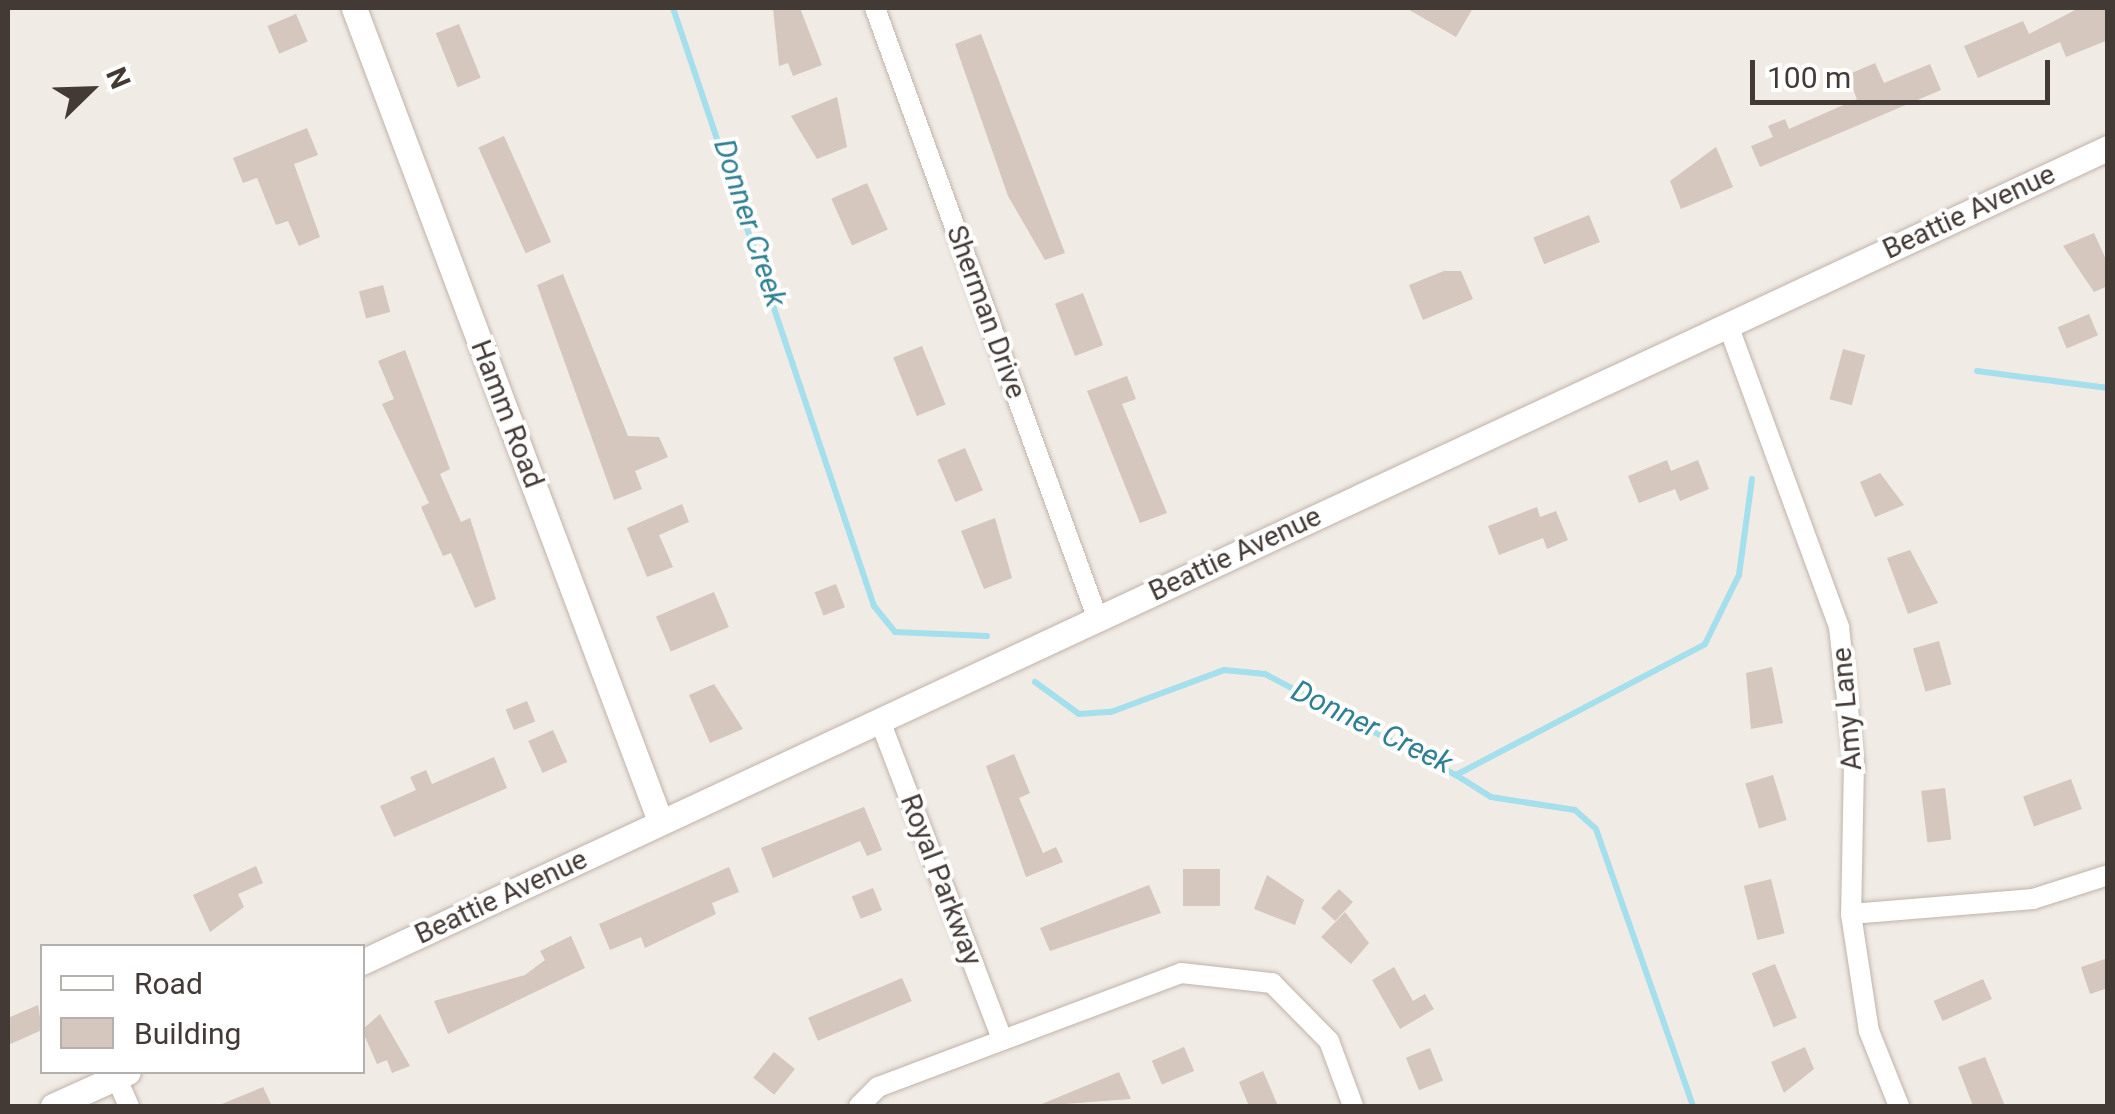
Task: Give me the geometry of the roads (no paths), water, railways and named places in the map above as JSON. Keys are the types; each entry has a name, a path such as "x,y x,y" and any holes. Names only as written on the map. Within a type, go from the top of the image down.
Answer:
{"street":[{"name":"Hamm Road","path":"354,8 660,821"},
{"name":"Sherman Drive","path":"876,8 1097,617"},
{"name":"Beattie Avenue","path":"365,961 2108,148"},
{"name":"Amy Lane","path":"1728,325 1839,627 1854,763 1852,914 1870,1031 1899,1106"},
{"name":"Royal Parkway","path":"880,721 1002,1038"},
{"path":"1852,914 2033,899 2108,875"},
{"path":"859,1106 878,1088 1182,972 1272,983 1329,1041 1353,1106"},
{"path":"54,1106 122,1074 128,1106"}],"waterway":[{"name":"Donner Creek","path":"673,8 874,606 895,632 987,636"},
{"name":"Donner Creek","path":"1977,371 2108,388"},
{"name":"Donner Creek","path":"1035,682 1079,714 1111,712 1224,670 1265,674 1456,775 1705,644 1739,575 1752,479"},
{"path":"1456,775 1491,797 1575,810 1596,829 1693,1106"}]}
